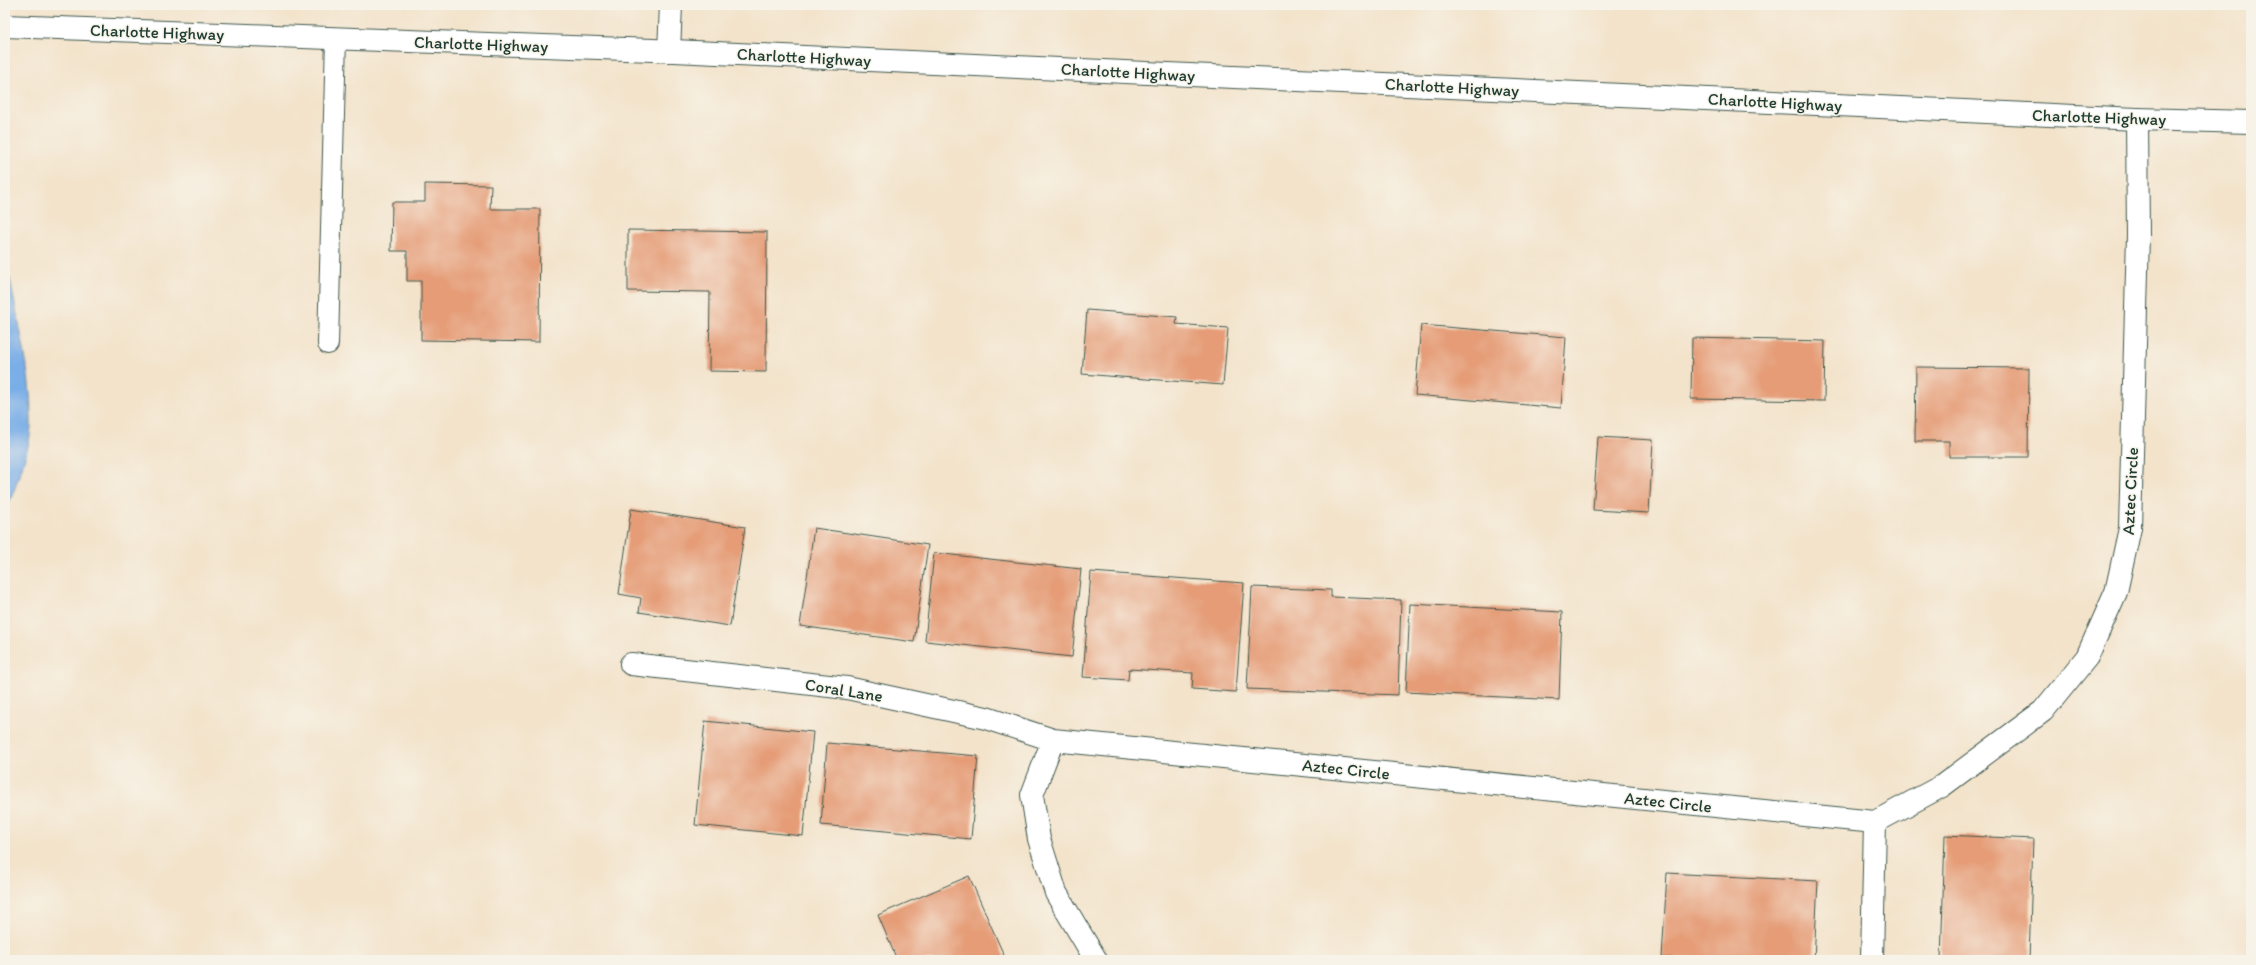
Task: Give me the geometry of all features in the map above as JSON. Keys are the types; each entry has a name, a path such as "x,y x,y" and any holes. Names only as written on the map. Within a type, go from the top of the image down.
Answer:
{"street":[{"path":"668,51 670,5"},
{"name":"Charlotte Highway","path":"5,26 668,51 2137,119 2251,122"},
{"name":"Aztec Circle","path":"1053,740 1875,822 1942,786 2043,711 2087,656 2116,592 2130,528 2138,236 2137,119"},
{"name":"Coral Lane","path":"631,664 847,688 986,718 1053,740"},
{"path":"1053,740 1032,795 1039,839 1056,893 1096,960"},
{"path":"1872,960 1875,822"}],"lane":[{"path":"328,344 336,38"}],"water":[{"path":"5,269 10,279 24,351 31,406 31,424 25,457 5,514"}],"building":[{"path":"425,184 491,185 490,209 540,209 539,342 421,340 421,281 407,281 407,251 391,251 392,202 425,202"},
{"path":"628,230 767,232 766,372 709,371 710,292 628,291"},
{"path":"1087,310 1177,317 1176,324 1228,328 1223,385 1082,374"},
{"path":"1421,325 1566,337 1561,408 1415,395"},
{"path":"1692,338 1825,341 1824,401 1691,399"},
{"path":"1916,367 2029,368 2028,457 1949,457 1949,441 1915,441"},
{"path":"1598,437 1653,440 1649,513 1593,510"},
{"path":"631,509 745,527 730,626 639,612 641,598 619,594"},
{"path":"814,528 928,545 914,642 800,626"},
{"path":"934,553 1081,569 1072,657 925,641"},
{"path":"1091,572 1244,583 1236,692 1192,689 1193,673 1129,669 1128,680 1083,677"},
{"path":"1252,587 1331,590 1331,597 1401,600 1398,695 1247,689"},
{"path":"1410,604 1562,612 1559,700 1406,692"},
{"path":"705,721 813,732 803,836 695,825"},
{"path":"827,743 978,756 971,839 821,825"},
{"path":"1945,835 2033,839 2029,960 1941,960"},
{"path":"1667,873 1818,881 1814,960 1662,958"},
{"path":"969,876 1006,960 897,960 878,915"}]}
